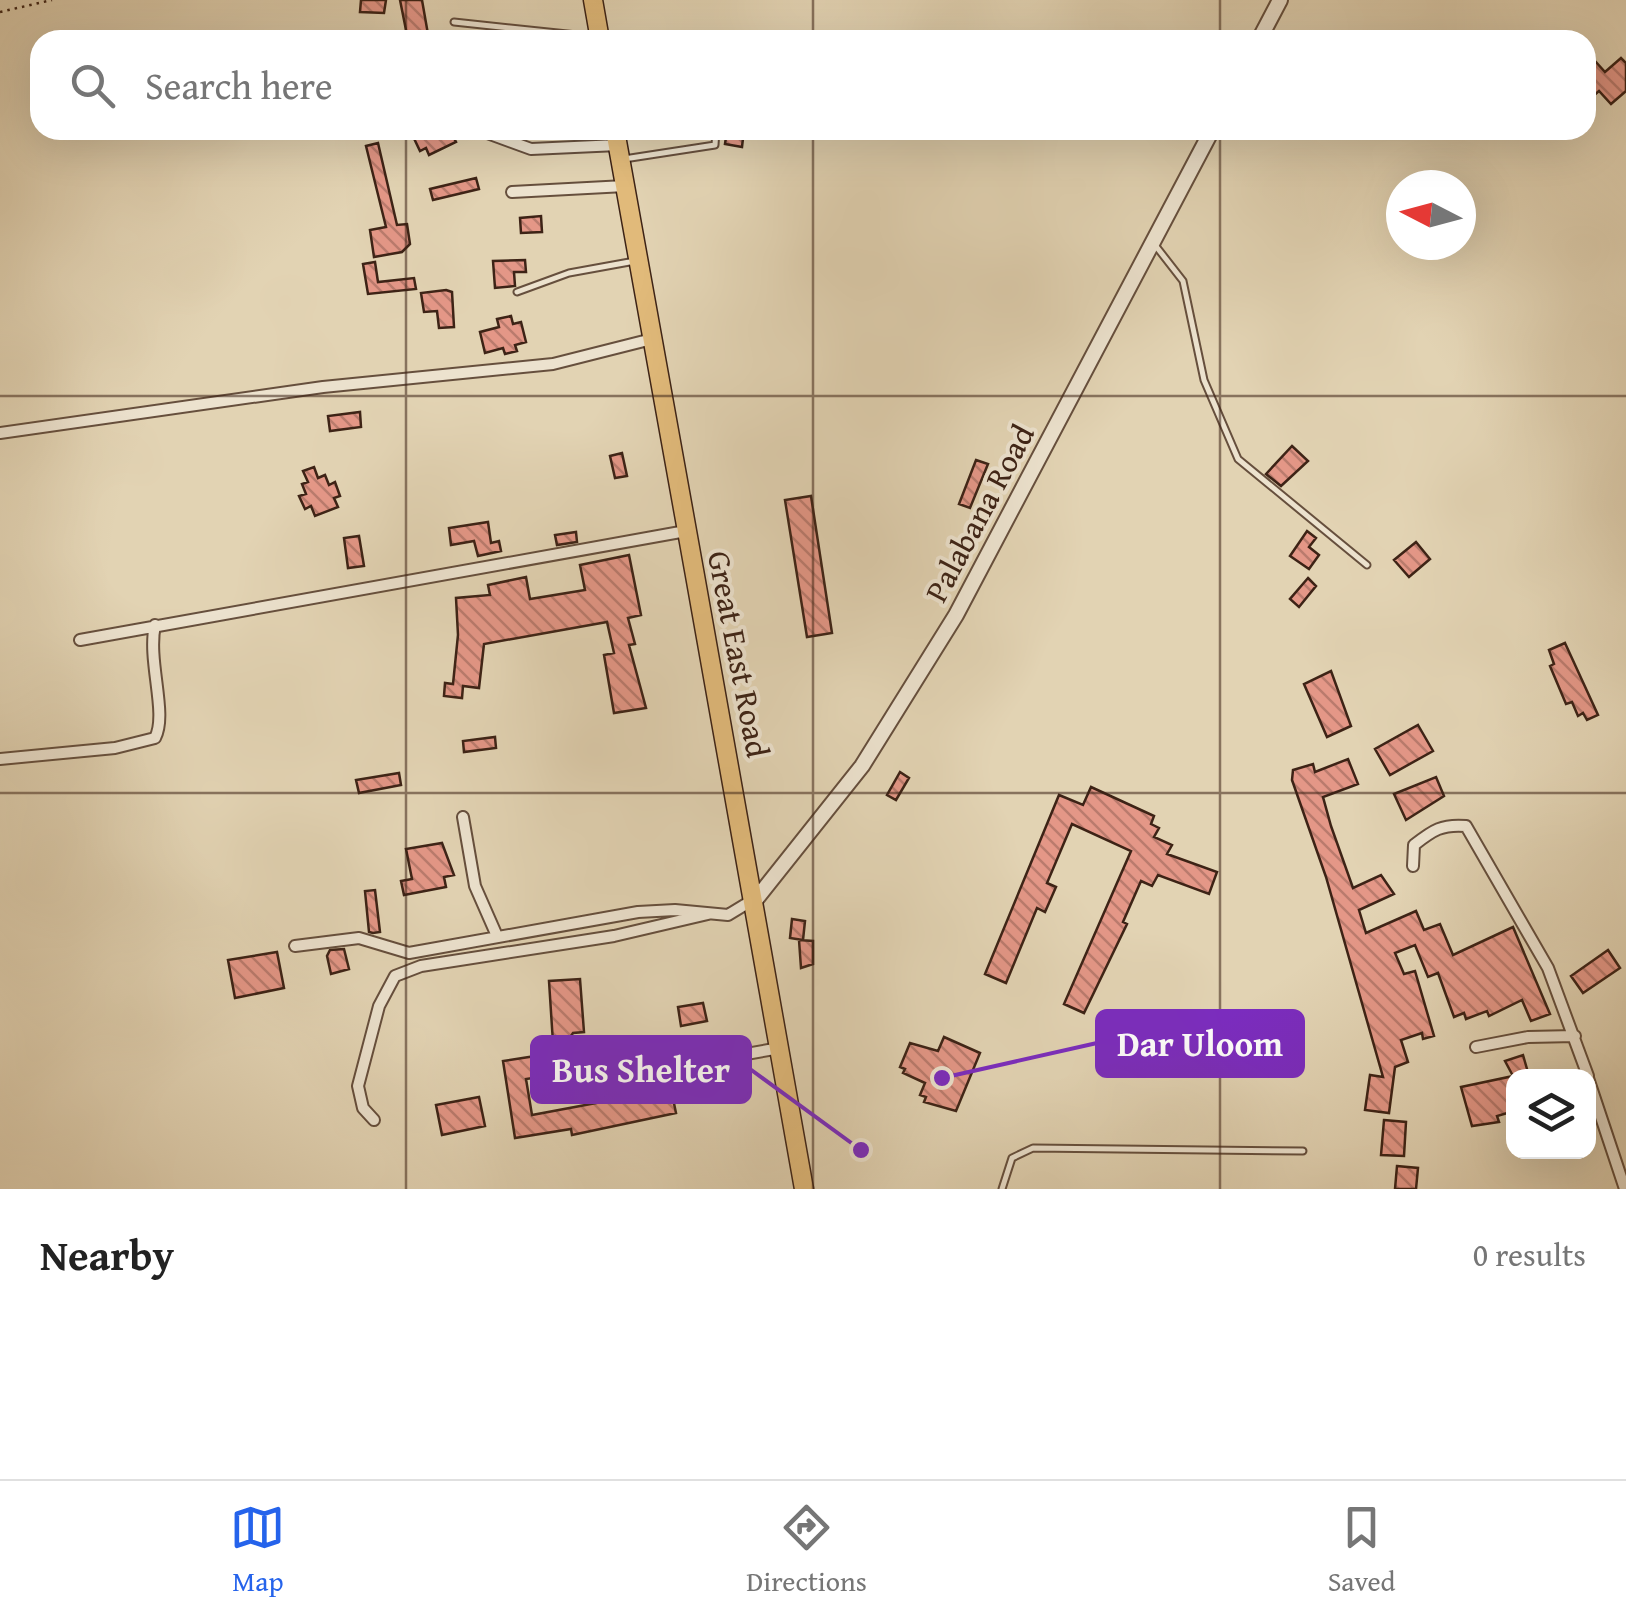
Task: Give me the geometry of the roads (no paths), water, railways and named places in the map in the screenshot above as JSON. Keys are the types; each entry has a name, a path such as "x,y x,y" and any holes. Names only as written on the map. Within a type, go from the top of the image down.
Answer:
{"highway":[{"path":"593,0 598,30"},
{"name":"Great East Road","path":"618,145 686,531 757,898 804,1189"}],"street":[{"path":"1264,30 1280,0"},
{"path":"506,140 530,149 618,145"},
{"name":"Palabana Road","path":"757,898 862,766 921,673 993,547 1207,140"},
{"path":"512,192 625,186"},
{"path":"0,433 323,386 553,364 652,340"},
{"path":"80,640 686,531"},
{"path":"0,759 116,748 155,738 162,724 152,671 155,625"},
{"path":"463,817 474,886 497,936"},
{"path":"1413,866 1414,845 1428,834 1444,824 1466,826 1548,968 1585,1069"},
{"path":"296,946 360,938 408,953 638,912 674,910 728,915 757,898"},
{"path":"374,1120 363,1108 358,1086 379,1006 396,976 422,966 614,936 708,914"},
{"path":"1476,1046 1528,1037 1575,1036"},
{"path":"684,1065 780,1048"},
{"path":"1596,1101 1625,1189"}],"lane":[{"path":"454,22 523,30"},
{"path":"618,145 715,145 715,140"},
{"path":"1153,242 1166,254 1183,282 1204,380 1238,459 1367,565"},
{"path":"517,292 569,272 638,260"},
{"path":"1002,1189 1012,1158 1033,1148 1303,1151"}],"place":[{"name":"Dar Uloom","path":"942,1078"},
{"name":"Bus Shelter","path":"861,1150"}]}
